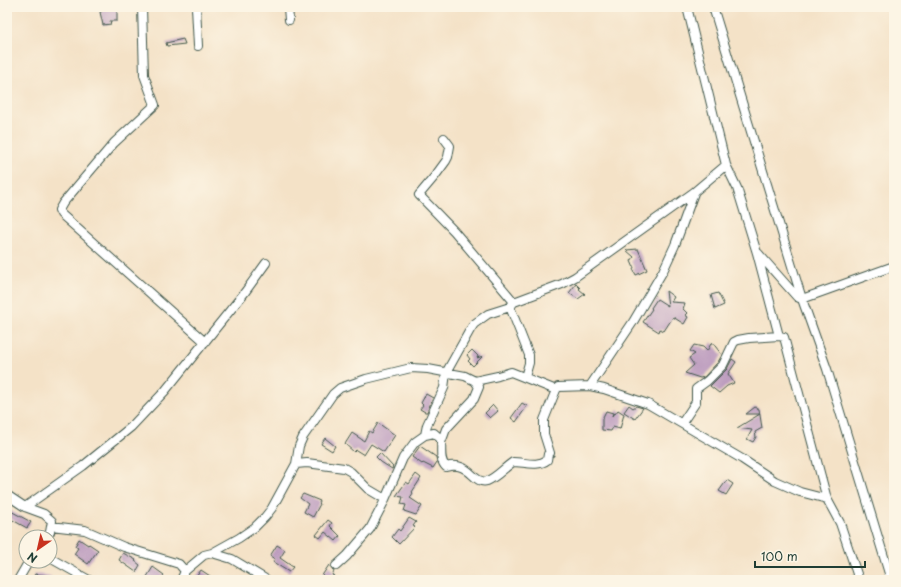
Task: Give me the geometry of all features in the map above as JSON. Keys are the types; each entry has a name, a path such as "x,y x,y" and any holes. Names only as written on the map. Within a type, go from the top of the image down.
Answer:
{"street":[{"path":"142,7 144,75 155,105 114,143 63,203 59,210 61,214 206,342"},
{"path":"196,7 198,46"},
{"path":"288,7 289,20"},
{"path":"687,7 726,165 737,188 757,253 779,336"},
{"path":"713,7 802,299 826,369 891,580"},
{"path":"444,138 450,146 448,157 419,195 454,231 512,305 529,355 529,363 525,377"},
{"path":"425,434 427,425 438,405 444,388 446,373 474,324 488,314 562,284 575,277 694,192 726,165"},
{"path":"590,386 633,322 663,271 675,245 694,192"},
{"path":"757,253 797,297 802,299 894,266"},
{"path":"25,507 83,466 131,427 165,391 206,342 266,263"},
{"path":"682,423 696,402 696,389 723,365 734,342 749,338 784,336 827,499 840,523 860,580"},
{"path":"181,580 185,571 204,555 212,553 245,534 265,517 275,503 296,464 299,446 303,437 332,394 340,388 366,379 411,368 428,369 465,376 475,381 479,387 476,396 470,405 446,429 441,442 441,450 443,464 446,466 452,465 464,467 480,481 486,481 495,477 513,462 536,464 545,462 548,454 550,453 544,434 544,420 556,390 558,387 590,386 604,389 648,404 742,459 774,481 800,492 827,499"},
{"path":"475,381 511,372 556,390"},
{"path":"336,566 347,556 370,529 403,458 415,442 425,434 434,433 442,440"},
{"path":"296,464 307,463 344,468 351,472 368,488 385,499"},
{"path":"7,495 25,507 44,514 52,521 50,529"},
{"path":"51,526 85,530 124,546 179,564 185,571"},
{"path":"212,553 232,558 266,580"},
{"path":"58,563 88,580"},
{"path":"18,580 24,569"}],"building":[{"path":"100,7 117,7 117,21 110,21 111,24 103,25 100,12 102,11"},
{"path":"183,39 185,44 167,46 166,43"},
{"path":"638,249 647,270 636,275 631,261 634,257 626,250"},
{"path":"576,284 585,294 578,299 569,293"},
{"path":"666,291 674,297 671,302 685,303 683,309 687,313 685,315 688,317 684,324 673,317 664,331 660,329 659,332 643,322 657,299 668,306"},
{"path":"718,293 724,305 715,309 711,295"},
{"path":"712,342 722,355 718,362 704,377 700,378 685,373 694,365 689,358 695,354 690,351 694,345 703,347 707,351"},
{"path":"472,350 478,356 477,358 483,356 473,366 468,361 470,359 467,355"},
{"path":"732,359 736,362 728,374 734,383 727,386 719,393 710,386 727,369"},
{"path":"426,394 433,398 427,412 425,412 420,409 423,405 421,403"},
{"path":"522,403 527,406 516,422 511,418"},
{"path":"493,405 498,411 490,418 485,413"},
{"path":"629,405 633,408 636,406 643,408 635,419 624,412"},
{"path":"755,407 759,409 760,414 746,414"},
{"path":"618,410 624,414 620,429 613,427 611,431 602,430 602,419 606,411 613,413 612,416"},
{"path":"760,414 762,428 755,432 756,437 753,442 747,439 752,430 737,428"},
{"path":"378,423 395,435 384,452 371,444 364,455 356,450 354,452 345,444 352,433 364,441 369,431 372,433"},
{"path":"325,438 335,446 332,451 321,444"},
{"path":"420,446 436,457 437,462 433,468 423,463 422,464 412,457"},
{"path":"380,453 393,467 392,469 376,457"},
{"path":"416,474 421,478 410,498 422,506 416,515 404,511 406,505 401,504 403,497 396,496 406,482 409,484"},
{"path":"727,480 733,484 726,495 719,491"},
{"path":"303,494 320,501 320,504 313,517 304,512 308,504 300,498"},
{"path":"7,509 31,522 27,528 7,517"},
{"path":"409,518 416,522 413,526 415,527 399,544 392,537 398,529 400,531"},
{"path":"328,520 332,523 330,526 340,536 336,541 325,532 320,538 316,535"},
{"path":"79,539 98,550 88,564 74,554 78,548 75,546"},
{"path":"277,545 285,550 280,558 293,567 289,572 273,562 275,559 270,556"},
{"path":"123,553 136,560 135,561 140,565 136,572 119,560"},
{"path":"329,565 334,571 332,575 334,576 331,580 319,580"},
{"path":"153,567 164,575 160,580 145,580"},
{"path":"201,570 216,580 194,580"},
{"path":"35,574 51,576 51,580 32,580"}]}
